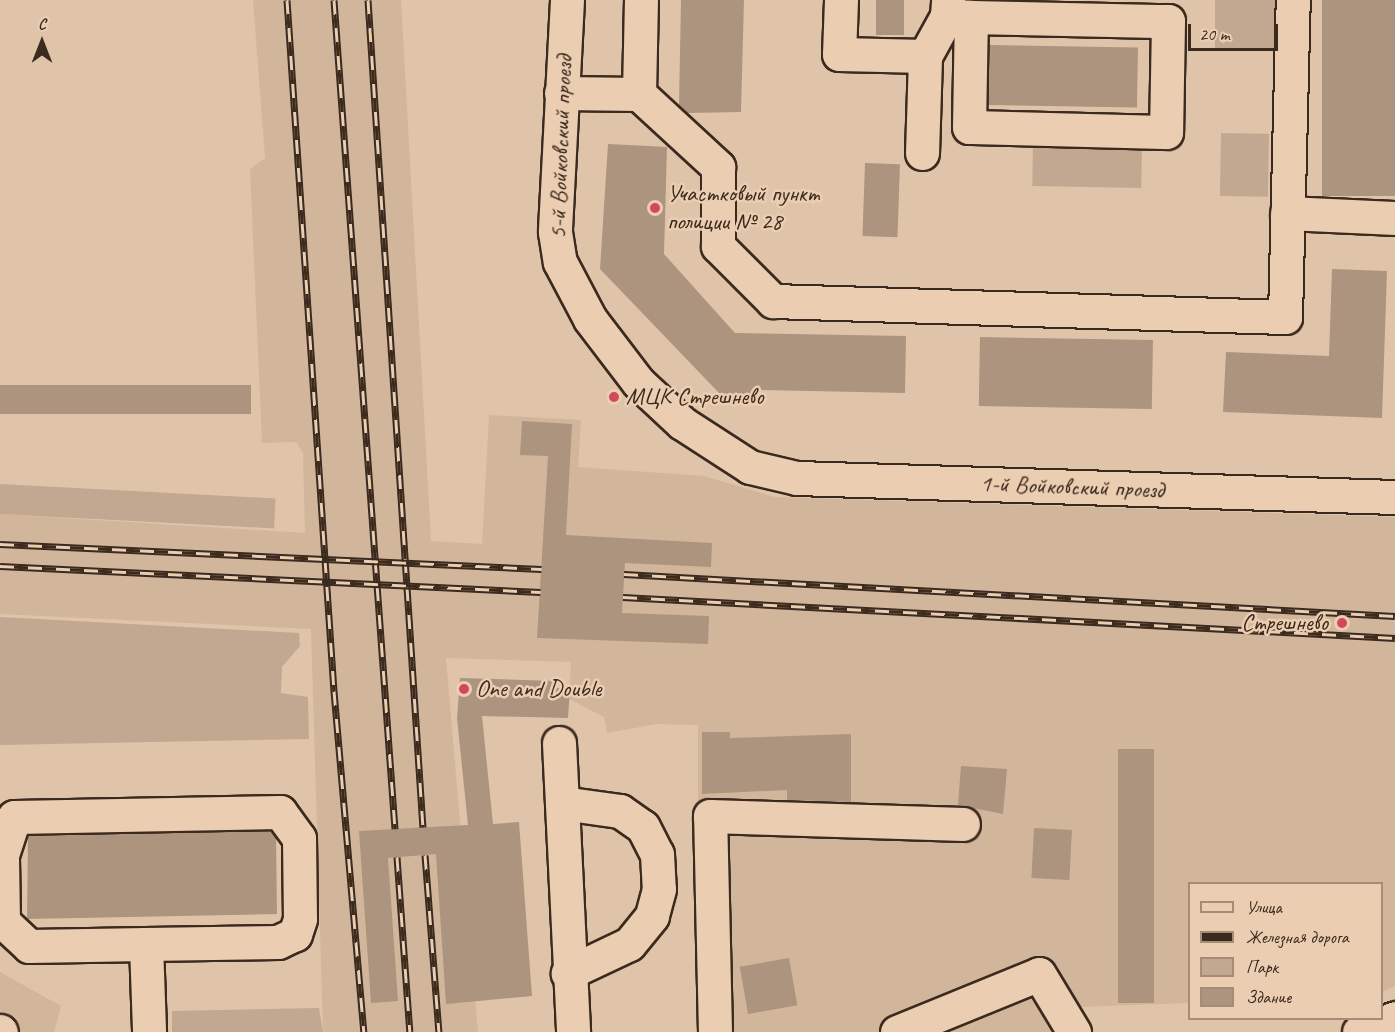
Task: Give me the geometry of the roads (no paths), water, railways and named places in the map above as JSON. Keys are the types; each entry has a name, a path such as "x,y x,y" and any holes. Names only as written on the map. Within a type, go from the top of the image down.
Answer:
{"street":[{"name":"5-й Войковский проезд","path":"567,0 555,232 573,292 638,381 682,423 750,467"},
{"path":"639,94 640,0"},
{"path":"841,0 840,54 925,56"},
{"path":"561,93 639,94 718,167 718,246 773,301 1285,317 1293,0"},
{"path":"922,153 925,56 956,11"},
{"path":"956,11 1168,21 1166,132 969,127 956,11"},
{"path":"1287,213 1395,218"},
{"name":"1-й Войковский проезд","path":"750,467 797,478 1395,497"},
{"path":"559,743 568,973 573,1032"},
{"path":"562,803 620,811 643,827 657,854 659,889 652,916 636,938 568,973"},
{"path":"280,812 298,838 300,919 295,934 278,942 146,944 29,946 3,922 2,855 14,817 280,812"},
{"path":"715,1032 710,816 963,824"},
{"path":"146,944 149,1032"},
{"path":"897,1032 1039,974 1074,1032"},
{"path":"1362,1031 1395,1018"}],"railway":[{"path":"287,0 334,691 364,1032"},
{"path":"334,0 395,829"},
{"path":"368,0 423,827"},
{"path":"0,544 541,569"},
{"path":"0,566 540,592"},
{"path":"624,574 1395,616"},
{"path":"623,597 1395,638"},
{"path":"425,855 439,1032"},
{"path":"397,857 410,1032"}],"place":[{"name":"Участковый пункт полиции № 28","path":"655,208"},
{"name":"МЦК Стрешнево","path":"614,397"},
{"name":"Стрешнево","path":"1342,623"},
{"name":"One and Double","path":"464,689"}]}
